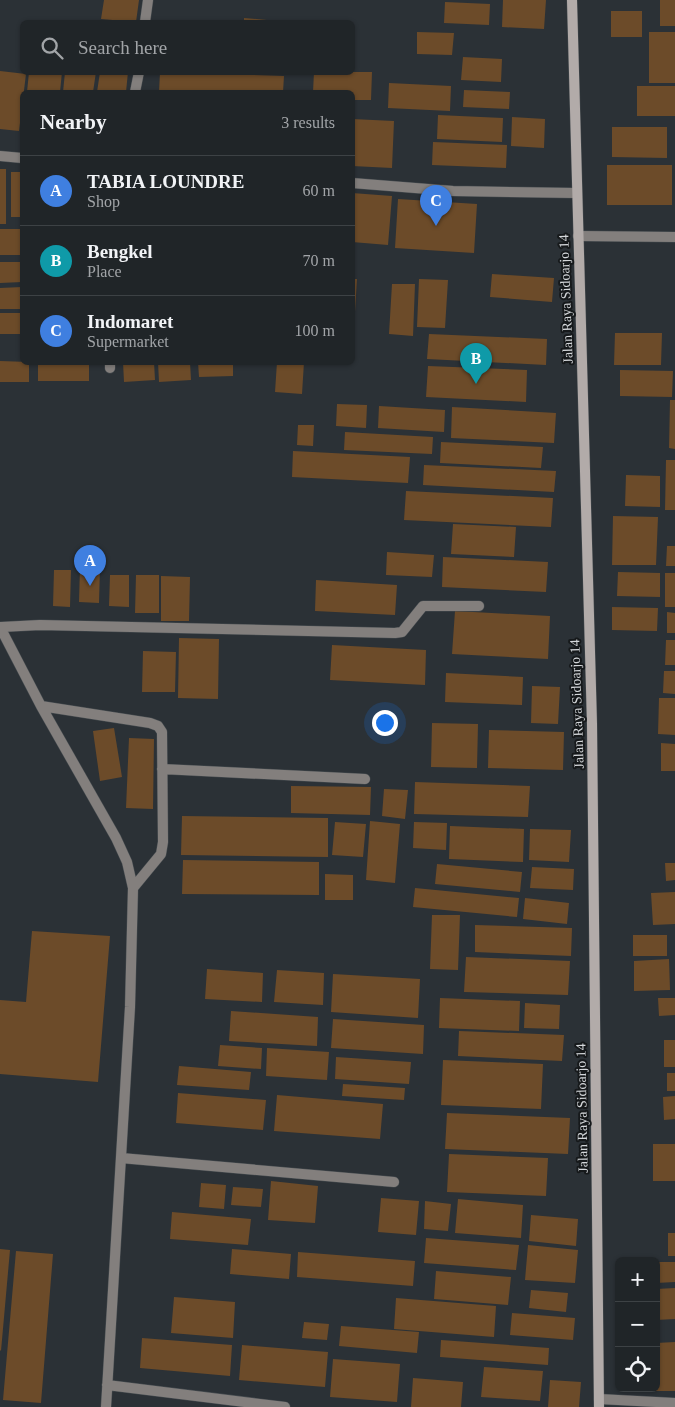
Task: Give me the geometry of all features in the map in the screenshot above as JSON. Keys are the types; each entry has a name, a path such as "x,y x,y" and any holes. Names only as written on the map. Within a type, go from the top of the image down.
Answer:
{"main road":[{"name":"Jalan Raya Sidoarjo 14","path":"572,0 592,724 599,1403"}],"street":[{"path":"145,20 148,0"},
{"path":"135,90 138,75"},
{"path":"0,156 20,158"},
{"path":"355,183 452,191 576,193"},
{"path":"578,236 675,238"},
{"path":"106,1407 130,1007 133,888 127,862 116,838 41,706 0,627 50,625 395,633 402,632 423,606 479,606"},
{"path":"41,706 150,722 158,726 162,732 164,842 161,854 133,888"},
{"path":"162,770 365,779"},
{"path":"121,1158 394,1182"},
{"path":"107,1385 285,1407"},
{"path":"599,1403 675,1403"}],"building":[{"path":"104,0 139,0 136,20 101,19"},
{"path":"503,0 546,0 544,29 502,27"},
{"path":"660,0 675,0 675,26 660,26"},
{"path":"445,2 490,4 489,25 444,23"},
{"path":"611,11 642,11 642,37 611,37"},
{"path":"244,18 267,20 244,20"},
{"path":"417,32 454,33 452,55 417,54"},
{"path":"649,32 675,32 675,83 649,83"},
{"path":"463,57 502,59 501,82 461,80"},
{"path":"0,71 26,75 24,90 20,90 19,131 0,129"},
{"path":"355,72 372,72 371,100 355,100 355,90 313,90 314,75 355,75"},
{"path":"29,75 62,75 60,90 27,90"},
{"path":"65,75 96,75 93,90 63,90"},
{"path":"100,75 128,75 126,90 97,90"},
{"path":"160,75 284,76 283,90 159,90"},
{"path":"389,83 451,86 450,111 388,108"},
{"path":"637,86 675,86 675,116 637,116"},
{"path":"464,90 510,92 509,109 463,107"},
{"path":"438,115 503,118 502,142 437,139"},
{"path":"512,117 545,119 544,148 511,146"},
{"path":"355,119 394,121 392,168 355,166"},
{"path":"612,127 667,127 667,158 612,157"},
{"path":"433,142 507,145 506,168 432,165"},
{"path":"607,165 672,165 672,205 607,205"},
{"path":"0,169 6,169 6,224 0,224"},
{"path":"11,172 20,172 20,217 11,217"},
{"path":"355,193 392,196 388,245 355,242"},
{"path":"398,199 477,204 474,253 395,248"},
{"path":"0,229 20,229 20,255 0,255"},
{"path":"0,262 20,262 20,282 0,283"},
{"path":"492,274 554,278 552,302 490,297"},
{"path":"355,279 357,279 355,312"},
{"path":"419,279 448,280 445,328 417,327"},
{"path":"392,284 415,284 413,336 389,334"},
{"path":"20,287 20,309 0,309 0,288"},
{"path":"0,313 20,313 20,334 0,334"},
{"path":"615,333 662,333 661,365 614,365"},
{"path":"429,334 547,339 546,365 427,359"},
{"path":"0,361 20,362 20,365 29,365 29,382 0,382"},
{"path":"38,365 89,365 89,381 38,381"},
{"path":"123,365 154,365 155,380 124,382"},
{"path":"158,365 190,365 191,380 159,382"},
{"path":"198,365 233,365 233,376 199,377"},
{"path":"277,365 304,365 302,394 275,392"},
{"path":"428,366 527,370 526,402 426,397"},
{"path":"620,370 673,371 672,397 620,396"},
{"path":"670,400 675,400 675,449 669,448"},
{"path":"337,404 367,405 366,428 336,426"},
{"path":"379,406 445,410 444,432 378,428"},
{"path":"452,407 556,413 554,443 451,438"},
{"path":"298,425 314,425 313,446 297,445"},
{"path":"345,432 433,437 432,454 344,450"},
{"path":"441,442 543,447 541,468 440,463"},
{"path":"293,451 410,457 408,483 292,477"},
{"path":"666,460 675,460 675,510 665,510"},
{"path":"424,465 556,471 554,492 423,485"},
{"path":"626,475 660,476 660,507 625,506"},
{"path":"406,491 553,498 551,527 404,520"},
{"path":"613,516 658,517 656,565 612,565"},
{"path":"453,524 516,527 514,557 451,554"},
{"path":"667,546 675,546 675,566 666,566"},
{"path":"387,552 434,555 432,577 386,575"},
{"path":"443,557 548,562 546,592 442,587"},
{"path":"80,567 100,567 99,603 79,602"},
{"path":"54,570 71,570 70,607 53,606"},
{"path":"618,572 660,573 660,597 617,596"},
{"path":"665,573 675,573 675,607 665,607"},
{"path":"110,575 129,575 129,607 109,606"},
{"path":"136,575 159,575 159,613 135,613"},
{"path":"161,576 190,577 189,621 161,621"},
{"path":"316,580 397,585 395,615 315,611"},
{"path":"612,607 658,608 657,631 612,630"},
{"path":"455,611 550,616 548,659 452,654"},
{"path":"667,612 675,613 675,633 667,633"},
{"path":"179,638 219,639 218,699 178,698"},
{"path":"666,640 675,640 675,665 665,665"},
{"path":"332,645 426,650 425,685 330,680"},
{"path":"143,651 176,652 175,692 142,692"},
{"path":"664,671 675,671 675,694 663,693"},
{"path":"446,673 523,677 522,705 445,702"},
{"path":"532,686 560,687 558,724 531,723"},
{"path":"659,698 675,698 675,735 658,734"},
{"path":"432,723 478,724 477,768 431,767"},
{"path":"114,728 122,777 100,781 93,731"},
{"path":"489,730 564,732 563,770 488,768"},
{"path":"129,738 154,739 153,809 126,808"},
{"path":"661,743 675,744 675,771 661,771"},
{"path":"415,782 530,786 528,817 414,814"},
{"path":"291,786 371,787 370,815 291,813"},
{"path":"384,789 408,790 405,819 382,816"},
{"path":"182,816 328,818 328,857 181,855"},
{"path":"370,821 400,824 395,883 366,880"},
{"path":"335,822 366,824 363,857 332,855"},
{"path":"414,822 447,823 446,850 413,848"},
{"path":"450,826 524,829 523,862 449,859"},
{"path":"530,829 571,830 569,862 529,860"},
{"path":"183,860 319,862 319,895 182,894"},
{"path":"665,863 675,863 675,880 666,881"},
{"path":"437,864 522,872 520,892 435,884"},
{"path":"532,867 574,869 573,890 530,888"},
{"path":"325,874 353,875 353,900 325,900"},
{"path":"415,888 519,898 517,917 413,907"},
{"path":"675,892 675,924 653,925 651,893"},
{"path":"525,898 569,903 567,924 523,919"},
{"path":"432,915 460,915 458,970 430,969"},
{"path":"475,925 572,928 571,956 475,952"},
{"path":"32,931 110,936 98,1082 0,1074 0,1000 26,1002"},
{"path":"633,935 667,935 667,956 633,956"},
{"path":"466,957 570,961 568,995 464,992"},
{"path":"669,959 670,990 634,991 634,961"},
{"path":"207,969 263,973 262,1002 205,999"},
{"path":"277,970 324,973 323,1005 274,1002"},
{"path":"333,974 420,979 418,1018 331,1012"},
{"path":"440,998 520,1001 519,1031 439,1028"},
{"path":"658,998 675,998 675,1015 659,1016"},
{"path":"525,1003 560,1005 559,1029 524,1028"},
{"path":"231,1011 318,1017 317,1046 229,1041"},
{"path":"333,1019 424,1025 423,1054 331,1048"},
{"path":"459,1031 564,1035 562,1061 458,1056"},
{"path":"664,1040 675,1040 675,1067 664,1067"},
{"path":"220,1045 262,1048 261,1069 218,1066"},
{"path":"267,1048 329,1052 327,1080 266,1076"},
{"path":"336,1057 411,1062 409,1084 335,1079"},
{"path":"443,1060 543,1064 541,1109 441,1105"},
{"path":"179,1066 251,1072 249,1090 177,1085"},
{"path":"667,1073 675,1073 675,1091 667,1091"},
{"path":"343,1084 405,1088 404,1100 342,1096"},
{"path":"178,1093 266,1100 263,1130 176,1123"},
{"path":"277,1095 383,1104 380,1139 274,1131"},
{"path":"675,1096 675,1119 664,1120 663,1097"},
{"path":"447,1113 570,1118 568,1154 445,1149"},
{"path":"653,1144 675,1144 675,1181 653,1181"},
{"path":"449,1154 548,1158 546,1196 447,1192"},
{"path":"271,1181 318,1186 315,1223 268,1220"},
{"path":"201,1183 226,1185 224,1209 199,1207"},
{"path":"233,1187 263,1189 261,1207 231,1205"},
{"path":"381,1198 419,1201 416,1235 378,1232"},
{"path":"458,1199 523,1205 521,1238 455,1233"},
{"path":"425,1201 451,1204 448,1231 424,1229"},
{"path":"172,1212 251,1219 248,1245 170,1239"},
{"path":"531,1215 578,1219 576,1246 529,1241"},
{"path":"668,1233 675,1233 675,1256 668,1256"},
{"path":"426,1238 519,1245 516,1270 424,1263"},
{"path":"528,1245 578,1250 575,1283 525,1280"},
{"path":"0,1249 10,1250 1,1351 0,1350"},
{"path":"232,1249 291,1254 289,1279 230,1274"},
{"path":"16,1251 53,1254 41,1403 3,1400"},
{"path":"298,1252 415,1261 413,1286 297,1277"},
{"path":"660,1262 675,1262 675,1282 660,1283"},
{"path":"436,1271 511,1277 508,1305 434,1299"},
{"path":"675,1288 675,1319 660,1320 660,1289"},
{"path":"531,1290 568,1293 566,1312 529,1308"},
{"path":"174,1297 235,1302 233,1338 171,1333"},
{"path":"396,1298 496,1306 494,1337 394,1329"},
{"path":"512,1313 575,1318 573,1340 510,1335"},
{"path":"304,1322 329,1324 327,1340 302,1338"},
{"path":"341,1326 419,1332 417,1353 339,1346"},
{"path":"142,1338 232,1345 230,1376 140,1368"},
{"path":"441,1340 549,1348 548,1365 440,1357"},
{"path":"675,1342 675,1391 660,1391 660,1343"},
{"path":"242,1345 328,1352 325,1387 239,1380"},
{"path":"333,1359 400,1364 397,1402 330,1397"},
{"path":"484,1367 543,1371 540,1401 481,1397"},
{"path":"413,1378 463,1382 461,1407 411,1407"},
{"path":"550,1380 581,1382 579,1407 548,1407"}],"place":[{"name":"Indomaret","path":"436,226"},
{"name":"Bengkel","path":"476,384"},
{"name":"TABIA LOUNDRE","path":"90,586"}]}
